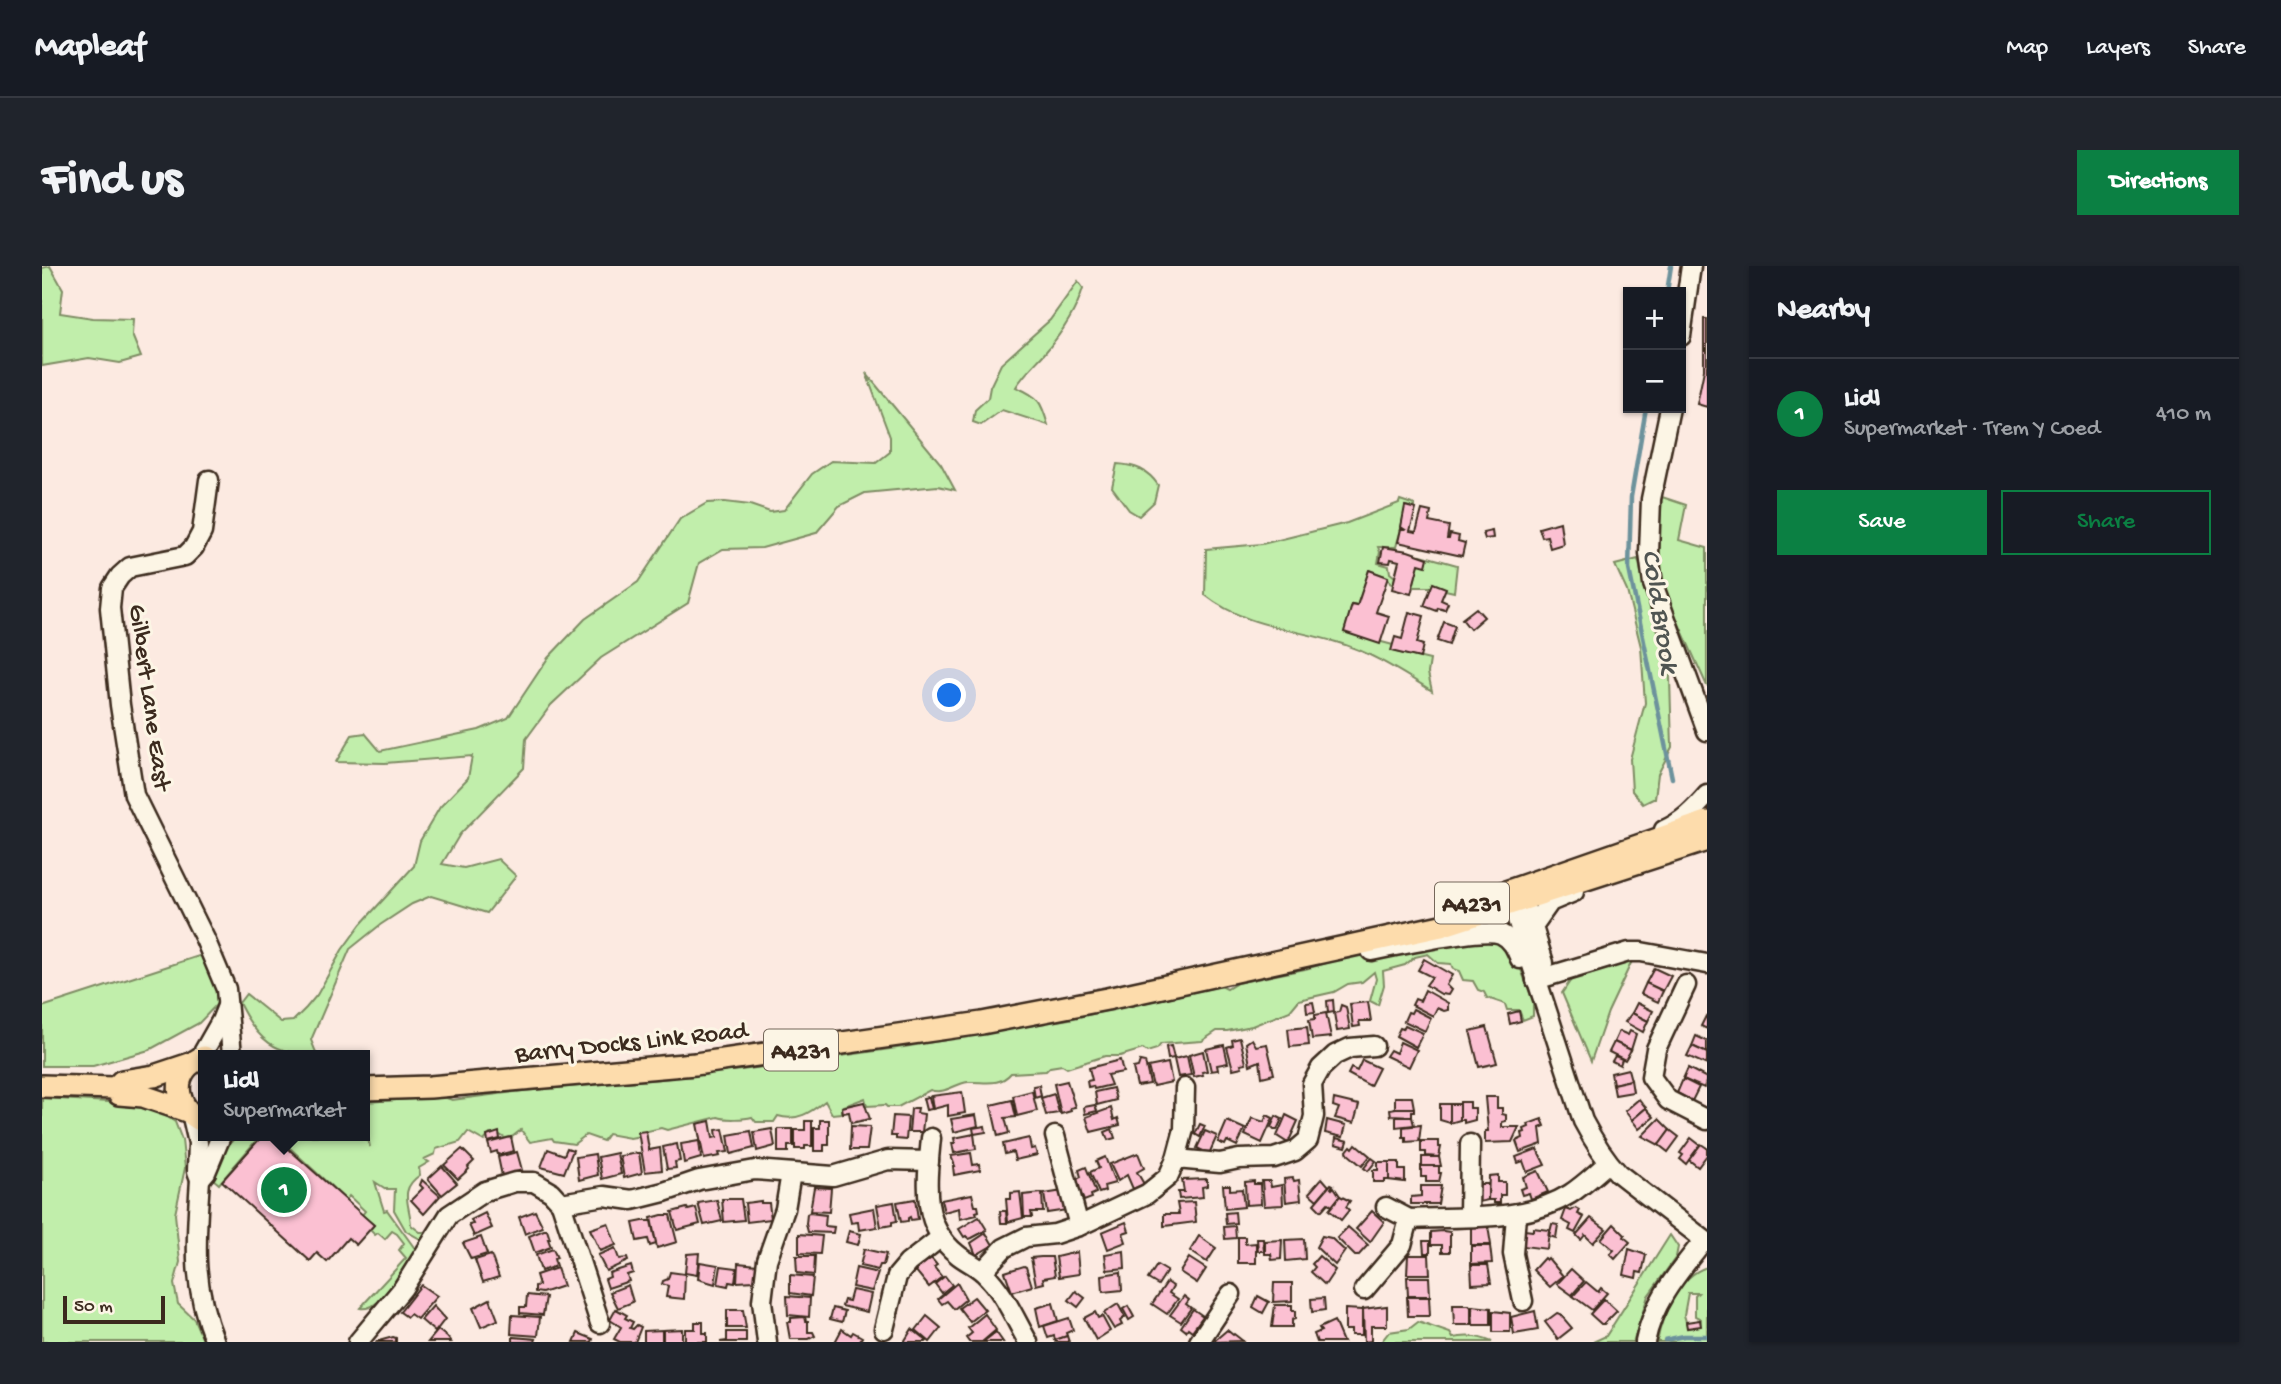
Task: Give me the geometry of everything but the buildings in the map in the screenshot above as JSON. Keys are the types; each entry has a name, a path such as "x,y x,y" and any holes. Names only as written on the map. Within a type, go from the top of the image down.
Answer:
{"main road":[{"name":"Barry Docks Link Road","path":"370,1089 430,1087 614,1072 791,1051 982,1023 1430,929 1516,895 1577,865 1707,822"},
{"name":"Barry Docks Link Road","path":"1516,895 1697,844"},
{"path":"115,1088 121,1081 153,1076 198,1060"},
{"path":"194,1117 180,1097 179,1085 183,1074 198,1060"},
{"path":"42,1086 115,1088"},
{"path":"115,1088 119,1094 143,1096 194,1117"}],"street":[{"path":"1686,297 1690,266"},
{"path":"1669,413 1651,499 1649,553 1653,584 1707,731"},
{"name":"Gilbert Lane East","path":"209,480 202,532 194,547 185,556 131,567 120,576 112,588 110,608 134,795 205,939 226,989 232,1050"},
{"path":"1577,865 1592,853 1677,824 1707,795"},
{"path":"1533,926 1555,898 1663,863 1697,844"},
{"path":"1516,895 1533,926 1544,963 1536,980"},
{"path":"1516,895 1536,980 1583,1121 1608,1163 1705,1241 1664,1292 1652,1317 1645,1342"},
{"path":"1233,972 1279,971 1481,931 1502,934 1508,939 1515,946 1527,976 1536,980 1629,952 1707,964"},
{"path":"1686,985 1656,1049 1651,1077 1668,1100 1707,1120"},
{"path":"204,1050 228,1003"},
{"path":"1176,1159 1220,1163 1239,1159 1274,1158 1295,1151 1308,1140 1314,1116 1312,1084 1321,1068 1335,1055 1350,1048 1374,1046"},
{"path":"983,1271 1004,1248 1026,1237 1055,1234 1079,1226 1147,1194 1168,1177 1184,1129 1185,1088"},
{"path":"194,1117 198,1143 197,1171 200,1179 197,1279 202,1308 215,1342"},
{"path":"1055,1136 1079,1226"},
{"path":"931,1138 929,1212 940,1238 957,1255 983,1271 998,1289 1028,1342"},
{"path":"200,1179 206,1172 219,1141"},
{"path":"1469,1216 1470,1144"},
{"path":"561,1203 604,1196 632,1200 699,1180 755,1170 833,1176 888,1160 929,1161"},
{"path":"1386,1207 1409,1219 1516,1215 1548,1206 1570,1194 1608,1163"},
{"path":"767,1342 762,1301 765,1274 785,1209 791,1173"},
{"path":"358,1342 403,1287 449,1215 485,1191 516,1182 534,1182 551,1192 561,1203 600,1323"},
{"path":"1516,1215 1513,1254 1523,1301"},
{"path":"1364,1290 1402,1245 1409,1219"},
{"path":"884,1329 897,1276 908,1262 940,1238"},
{"path":"1199,1342 1231,1294"}],"green space":[{"path":"50,266 63,289 60,313 93,318 133,319 132,335 141,357 120,363 89,358 42,366 42,268"},
{"path":"1078,281 1083,288 1067,322 1016,387 1038,401 1048,425 1002,410 981,425 973,422 975,410 988,398 1001,364 1050,320"},
{"path":"866,373 941,464 955,490 938,486 865,493 839,506 816,533 762,548 723,549 699,563 688,603 601,658 551,705 526,739 524,768 460,834 442,864 464,868 498,859 516,876 487,913 431,896 412,904 350,949 311,1040 315,1050 284,1050 261,1036 239,1003 246,994 281,1022 293,1021 317,995 342,950 361,924 414,866 420,841 440,807 468,778 472,756 385,763 336,762 352,735 365,733 380,751 479,730 508,718 548,658 585,619 638,582 680,519 707,503 750,505 770,512 784,510 812,474 831,461 876,463 890,452 890,437"},
{"path":"1117,464 1140,469 1158,485 1154,502 1139,516 1129,510 1112,487"},
{"path":"1662,497 1686,505 1679,540 1707,548 1707,686 1661,584 1659,534"},
{"path":"1400,500 1415,505 1415,508 1406,506 1401,527 1404,529 1401,529 1396,547 1378,547 1378,563 1389,566 1390,573 1395,577 1393,585 1388,577 1369,570 1357,606 1352,605 1344,632 1393,645 1392,651 1430,660 1428,673 1432,691 1361,651 1251,620 1205,595 1206,549 1262,544 1347,523 1399,503"},
{"path":"1421,555 1457,565 1454,592 1432,587 1413,587"},
{"path":"1638,559 1652,616 1666,650 1670,678 1672,747 1658,774 1655,798 1643,804 1632,791 1630,759 1645,703 1641,647 1627,591 1615,565"},
{"path":"1499,939 1517,959 1533,1001 1533,1016 1523,1020 1519,1010 1507,1010 1505,1004 1487,998 1473,981 1463,980 1459,971 1453,969 1451,964 1438,963 1428,954 1415,957 1405,965 1383,971 1384,985 1378,1005 1370,1001 1376,979 1374,972 1362,982 1299,1000 1290,1011 1252,1026 1217,1031 1202,1041 1161,1044 1157,1049 1147,1052 1143,1049 1120,1056 1105,1056 1067,1068 1062,1065 1050,1067 1046,1071 1011,1073 996,1082 968,1082 944,1090 930,1090 898,1107 867,1106 865,1098 844,1106 841,1113 832,1114 825,1101 803,1115 791,1118 778,1116 774,1122 756,1122 752,1117 718,1117 667,1130 661,1128 643,1132 641,1136 630,1138 608,1134 603,1141 586,1135 574,1144 554,1141 552,1138 530,1142 521,1130 512,1137 505,1138 490,1134 484,1141 468,1132 460,1142 436,1149 435,1154 424,1159 429,1162 419,1168 420,1175 409,1186 407,1198 411,1225 420,1232 425,1232 426,1236 422,1240 406,1231 394,1210 395,1189 386,1189 375,1182 384,1211 387,1210 416,1250 393,1287 368,1308 360,1308 406,1258 399,1250 404,1243 392,1231 385,1239 378,1233 375,1235 370,1230 374,1225 362,1215 365,1211 349,1196 346,1200 282,1141 368,1141 370,1147 370,1102 444,1097 452,1100 705,1075 723,1069 734,1071 904,1047 1069,1019 1221,986 1227,989 1237,983 1305,969 1373,950"},
{"path":"202,955 218,985 219,1002 199,1023 149,1050 93,1066 42,1066 42,1007"},
{"path":"1632,961 1608,1012 1591,1061 1562,993 1573,977 1600,966"},
{"path":"42,1098 109,1102 157,1110 175,1122 182,1140 185,1168 175,1214 180,1262 174,1284 178,1304 194,1319 204,1342 42,1342"},
{"path":"232,1141 256,1141 219,1184 213,1179"},
{"path":"1670,1235 1678,1247 1676,1257 1648,1296 1633,1342 1593,1342 1606,1336"},
{"path":"1707,1267 1707,1342 1657,1342 1673,1298 1697,1272","holes":["1688,1293 1698,1293 1695,1296 1695,1316 1701,1319 1700,1326 1688,1328 1684,1315"]},
{"path":"1418,1322 1450,1333 1453,1338 1473,1337 1492,1342 1381,1342 1389,1332 1409,1329"}],"waterway":[{"name":"Cold Brook","path":"1668,287 1671,266"},
{"name":"Cold Brook","path":"1645,413 1631,497 1629,569 1672,778"},
{"name":"Cold Brook","path":"1665,1340 1684,1336 1707,1336"}],"place":[{"name":"Lidl","path":"284,1190"}]}
